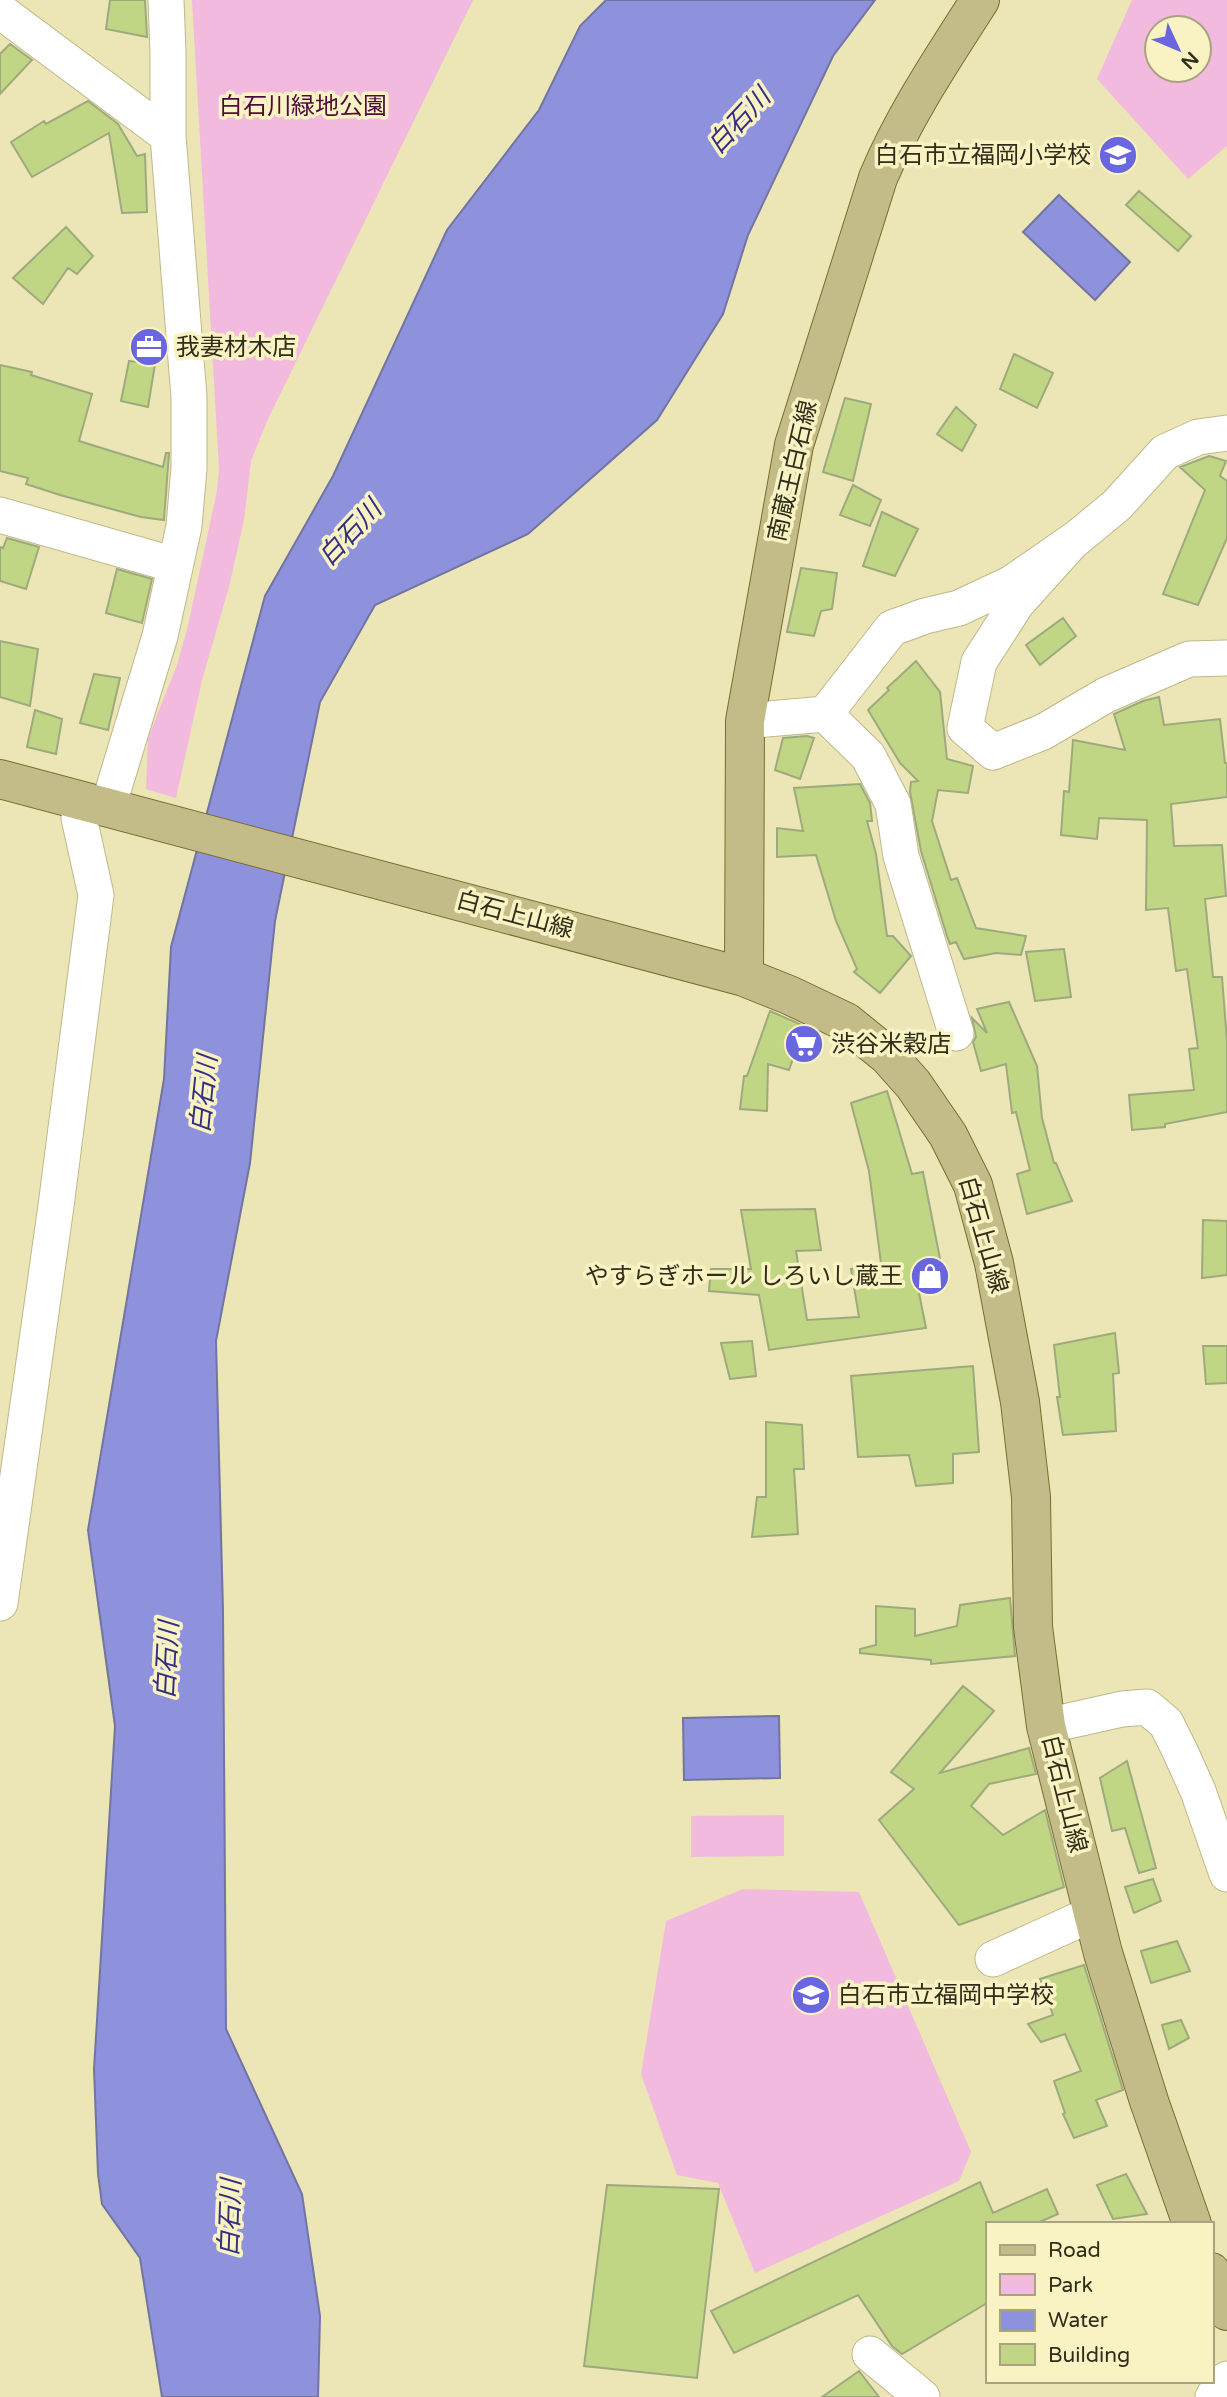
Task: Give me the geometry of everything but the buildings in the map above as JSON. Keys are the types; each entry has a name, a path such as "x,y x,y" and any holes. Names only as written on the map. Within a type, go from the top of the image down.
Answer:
{"main road":[{"name":"南蔵王白石線","path":"735,974 745,720 794,445 878,178 914,103 980,0"},
{"name":"白石上山線","path":"0,779 735,974 789,995 846,1022 888,1056 913,1084 948,1135 973,1185 994,1263 1020,1402 1031,1497 1033,1627 1046,1726 1103,1953 1149,2101 1191,2222"},
{"path":"1213,2277 1227,2311"}],"street":[{"path":"0,1603 56,1206 96,895 79,818 108,807 156,649 184,526 189,468 189,397 168,136 169,52 166,0"},
{"path":"0,11 168,136"},
{"path":"745,720 825,714 892,628 959,608 1012,583 1071,542 1116,505 1165,452 1198,437 1227,433"},
{"path":"0,515 175,565"},
{"path":"1071,542 1017,603 979,662 965,728 993,752 1043,732 1106,695 1189,659 1227,658"},
{"path":"825,714 868,756 893,804 901,856 956,1033"},
{"path":"1046,1726 1122,1709 1147,1707 1166,1723 1179,1749 1198,1791 1227,1874"},
{"path":"993,1959 1094,1913"},
{"path":"870,2354 922,2397"},
{"path":"1213,2397 1227,2379"}],"green space":[{"name":"白石川緑地公園","path":"192,0 473,0 268,419 251,461 244,520 229,587 202,680 176,798 146,789 148,738 177,665 187,630 217,491 219,469"},
{"path":"1132,0 1227,0 1227,146 1188,179 1097,79"},
{"path":"784,1815 784,1856 691,1857 691,1816"},
{"path":"743,1889 859,1892 971,2152 959,2181 755,2273 718,2183 677,2175 641,2074 666,1921"}],"water":[{"name":"白石川","path":"606,0 875,0 833,56 748,235 723,314 657,420 528,534 375,605 320,702 275,921 250,1163 216,1341 223,1611 226,2029 302,2194 320,2316 318,2397 162,2397 140,2258 102,2204 98,2174 94,2069 115,1726 88,1530 164,1079 171,947 265,596 333,476 447,230 539,110 580,26"},
{"path":"1059,195 1130,262 1095,300 1023,232"},
{"path":"779,1716 780,1778 684,1780 683,1718"}],"place":[{"name":"白石市立福岡小学校","path":"1118,155"},
{"name":"我妻材木店","path":"149,347"},
{"name":"渋谷米穀店","path":"804,1044"},
{"name":"やすらぎホール しろいし蔵王","path":"930,1276"},
{"name":"白石市立福岡中学校","path":"811,1995"}]}
